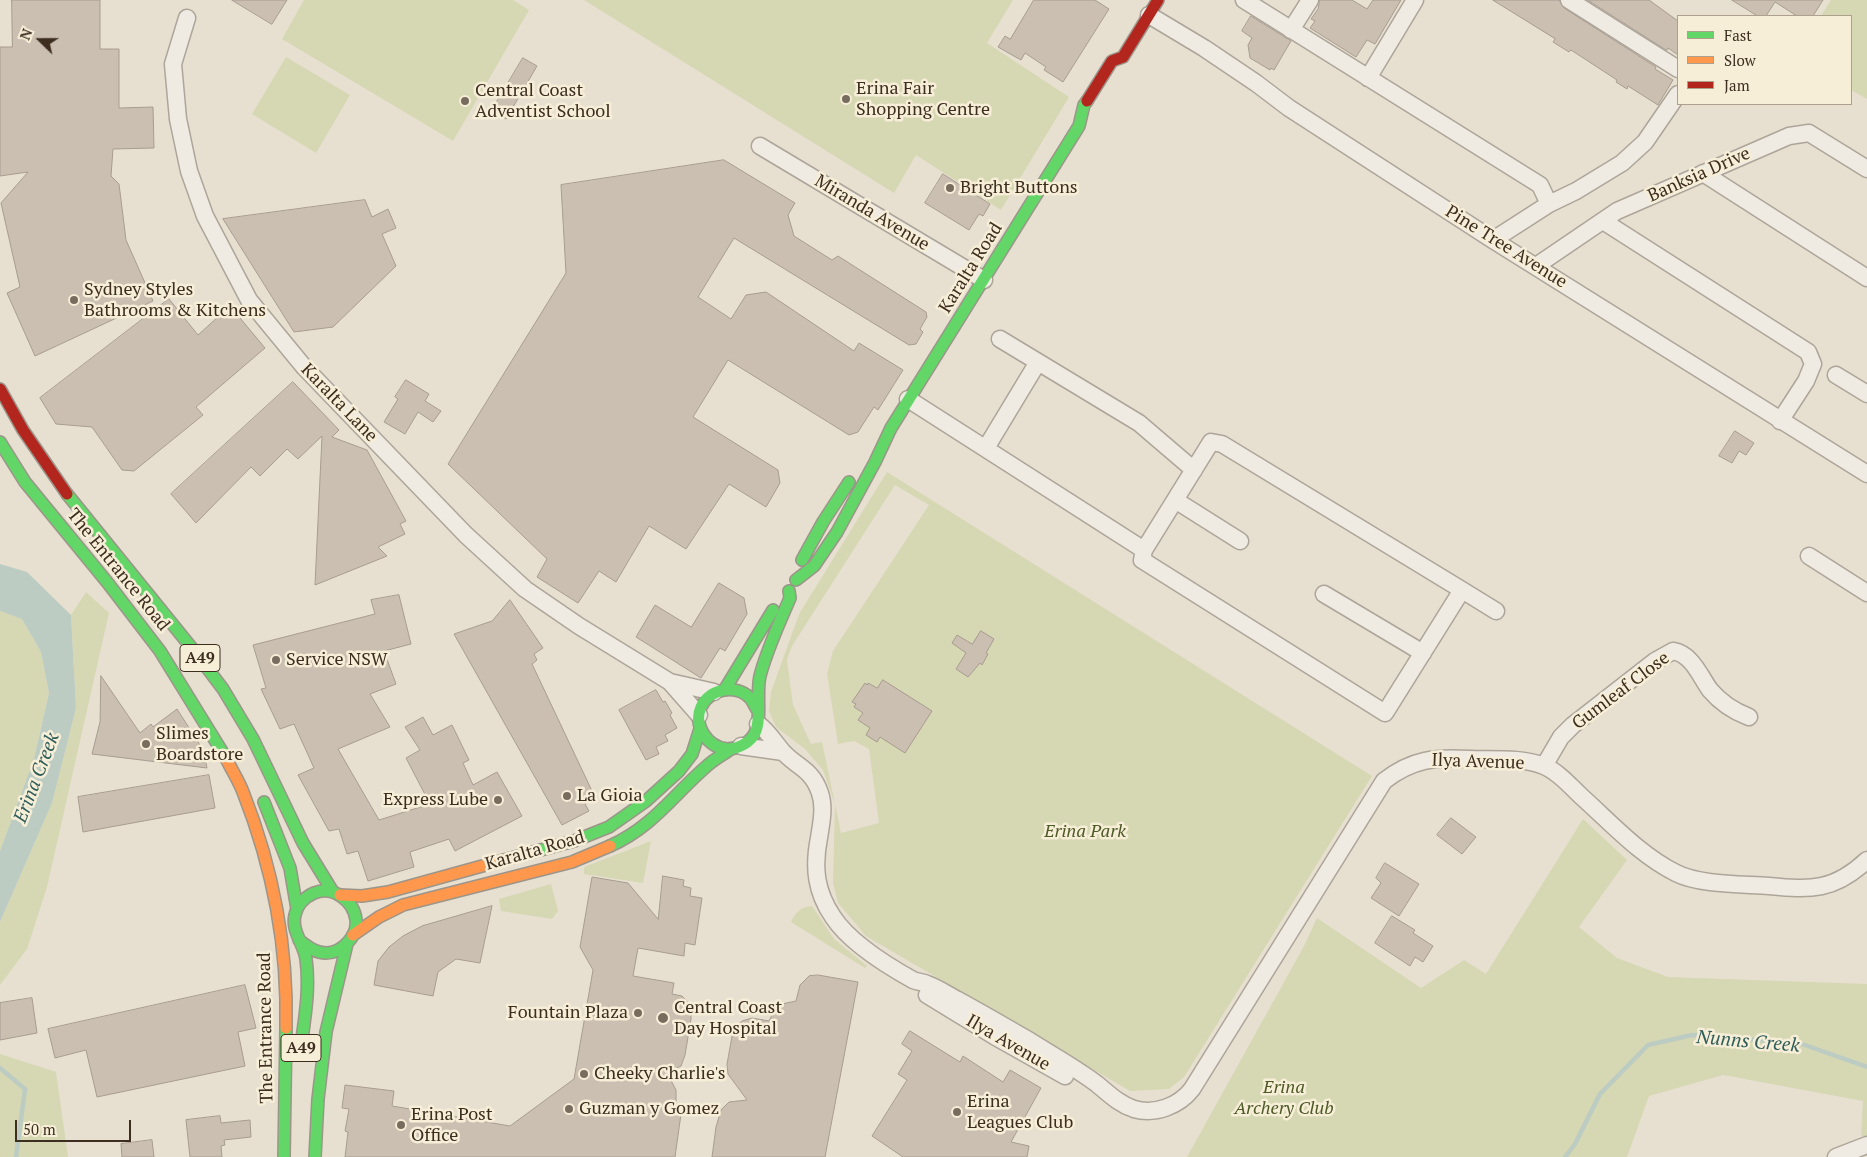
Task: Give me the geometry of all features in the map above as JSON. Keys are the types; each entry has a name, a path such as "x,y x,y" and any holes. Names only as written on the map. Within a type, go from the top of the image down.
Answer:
{"main road":[{"name":"Karalta Road","path":"796,580 814,566 837,532 908,399 1079,126 1084,105 1112,61 1123,63 1158,0"},
{"name":"Karalta Road","path":"1079,126 1096,114"},
{"name":"The Entrance Road","path":"0,389 46,468 180,632 224,690 240,715 308,854 337,893"},
{"name":"Karalta Road","path":"337,893 362,896 388,892 574,841 609,827 646,802 679,771 692,754 702,706 707,698 720,691 736,673 782,595 789,591 796,580 804,555 859,467 891,428"},
{"name":"The Entrance Road","path":"0,442 5,460 107,582 160,651 220,746 243,792 268,868 281,928 287,995 284,1157"},
{"name":"Karalta Road","path":"350,940 379,917 402,905 572,862 616,843 642,829 709,764 749,740 755,733 758,718 758,687 765,661 790,598 789,591"},
{"name":"A49","path":"160,651 208,706"},
{"path":"720,691 733,689 749,696 758,718"},
{"path":"700,722 704,736 715,746 736,747"},
{"name":"A49","path":"259,791 292,871 297,893 295,929 306,956 308,984 300,1061"},
{"path":"297,909 312,894 322,891 337,893"},
{"name":"A49","path":"315,1157 318,1099 326,1032 350,940 356,925 355,914 350,902 337,893"},
{"path":"299,940 307,948 317,952 329,953 339,950 350,940"},
{"path":"290,1157 297,1113"}],"street":[{"path":"1244,0 1540,184 1549,204"},
{"path":"1291,30 1310,0"},
{"path":"1368,78 1415,0"},
{"path":"1569,0 1677,68"},
{"name":"Pine Tree Avenue","path":"1149,15 1204,48 1289,108 1493,240 1867,474"},
{"name":"Karalta Lane","path":"187,18 173,64 178,119 188,171 205,216 249,300 304,367 466,535 525,589 670,682 700,722"},
{"path":"1493,240 1549,204 1576,191 1622,163 1645,142 1677,95"},
{"name":"Banksia Drive","path":"1536,266 1617,211 1789,136 1809,133 1867,169"},
{"name":"Miranda Avenue","path":"760,146 984,280"},
{"path":"1703,173 1867,278"},
{"path":"1603,221 1808,352 1813,364 1806,381 1780,421"},
{"path":"1000,339 1139,423 1194,470"},
{"path":"986,448 1038,362"},
{"path":"1836,375 1867,394"},
{"path":"908,399 1144,550"},
{"path":"1462,590 1385,713 1142,560 1144,550 1212,442 1222,444 1462,590 1496,611"},
{"path":"5,460 32,446"},
{"path":"1176,500 1240,541"},
{"path":"1809,556 1867,593"},
{"path":"1324,594 1422,653"},
{"name":"Gumleaf Close","path":"1544,766 1561,737 1573,726 1655,662 1673,651 1678,651 1689,658 1711,690 1722,702 1733,711 1749,717"},
{"name":"Karalta Lane","path":"670,682 720,691"},
{"name":"Ilya Avenue","path":"758,718 783,752 811,774 820,795 822,820 817,852 816,882 822,899 840,928 880,959 915,981 926,984 1028,1040 1098,1084 1108,1095 1133,1108 1151,1111 1171,1105 1186,1097 1384,782 1389,777 1419,761 1440,758 1520,761 1544,766 1563,779 1640,850 1672,871 1693,880 1804,889 1836,883 1847,877 1867,860"},
{"path":"736,747 783,752"},
{"path":"1836,1157 1867,1145"}],"green space":[{"path":"304,0 513,0 529,10 453,141 282,39"},
{"name":"Erina Fair Shopping Centre","path":"584,0 1013,0 987,43 1069,97 1001,210 916,155 894,193"},
{"path":"1831,0 1867,0 1867,99 1852,91 1852,15 1822,15"},
{"path":"286,57 350,95 316,153 252,114"},
{"name":"Erina Park","path":"887,472 1372,776 1184,1077 1169,1089 1130,1091 866,936 838,903 833,883 835,804 823,770 805,749 776,727 769,711 771,692 799,614","holes":["895,485 929,505 833,651 827,674 838,744 854,741 869,749 879,823 841,833 822,742 811,744 793,705 787,660 792,646"]},
{"path":"86,592 109,613 47,887 27,949 0,985 0,922 52,803 76,708 71,615"},
{"path":"0,611 22,619 41,652 49,693 34,759 0,851"},
{"name":"Erina Archery Club","path":"1583,819 1627,860 1579,927 1617,958 1668,977 1867,984 1867,1136 1861,1136 1863,1101 1723,1075 1649,1096 1627,1157 1187,1157 1304,946 1317,918 1421,988 1464,960 1486,974"},
{"path":"651,841 643,883 584,874 584,867"},
{"path":"551,884 558,911 552,919 501,911 499,899"},
{"path":"812,906 834,939 867,966 865,968 791,922 799,911"},
{"path":"0,1054 56,1072 68,1157 0,1157"}],"water":[{"name":"Erina Creek","path":"0,564 27,572 71,615 76,708 52,803 0,922 0,851 34,759 49,693 41,652 22,619 0,611"}],"building":[{"path":"12,0 100,0 100,49 119,49 119,108 153,107 154,148 113,149 111,176 119,184 126,240 153,301 35,356 7,293 20,287 1,203 28,172 0,176 0,47 12,47"},
{"path":"232,0 287,0 272,24"},
{"path":"1034,0 1095,0 1109,9 1063,82 1044,70 1046,67 1025,53 1021,60 998,47 1005,36 1010,39"},
{"path":"1320,0 1352,0 1367,9 1373,0 1401,0 1375,44 1367,40 1356,57 1310,28 1315,21 1311,19 1318,9"},
{"path":"1493,0 1559,0 1564,8 1673,80 1658,105 1628,86 1627,89 1616,82 1617,80 1571,50 1569,52 1553,42 1555,39"},
{"path":"1588,0 1649,0 1677,20 1677,54 1668,48 1667,50"},
{"path":"1732,0 1823,0 1814,15 1795,15 1775,2 1767,15 1756,15"},
{"path":"1251,16 1291,41 1274,70 1271,68 1270,70 1250,58 1248,45 1252,38 1242,31"},
{"path":"523,58 537,66 506,119 492,110"},
{"path":"724,160 795,203 788,215 794,236 832,260 838,256 926,312 927,317 920,329 923,332 916,344 909,345 734,238 698,297 731,319 746,295 766,292 854,351 859,343 903,370 878,410 874,407 858,432 849,435 728,360 693,417 778,470 780,483 766,507 729,484 686,549 649,526 616,582 599,571 578,603 537,577 547,559 448,464 566,273 561,185"},
{"name":"Bright Buttons","path":"943,174 990,204 983,216 979,214 969,230 925,203"},
{"path":"365,200 372,217 388,209 396,228 382,234 396,266 333,327 294,332 223,219"},
{"path":"169,299 198,335 230,306 265,348 196,407 203,415 134,471 122,470 92,427 56,424 40,398"},
{"path":"406,380 429,394 425,401 441,411 433,422 418,412 405,434 384,422 398,399 395,397"},
{"path":"293,382 339,430 332,437 367,450 406,521 400,524 405,534 378,547 387,556 315,585 322,436 298,459 287,449 260,476 251,467 196,523 171,494"},
{"path":"1735,431 1754,443 1746,455 1739,451 1732,463 1719,456"},
{"path":"719,583 744,598 747,614 725,651 720,648 701,678 636,637 655,605 691,627"},
{"path":"399,595 411,644 384,651 396,684 370,694 390,727 338,749 379,820 430,804 406,758 420,750 405,727 423,717 433,735 452,725 469,760 463,763 473,785 497,772 522,816 455,851 449,839 410,852 414,867 368,881 358,851 347,854 339,829 329,831 298,775 314,768 294,724 280,729 261,689 266,688 253,645 375,614 371,600"},
{"path":"510,600 543,648 534,654 537,660 532,664 593,793 588,796 591,800 585,804 589,811 562,825 454,634 492,621"},
{"path":"981,631 994,639 982,665 980,663 968,677 956,669 966,653 952,643 957,635 972,644"},
{"path":"101,676 140,733 151,724 153,727 177,709 207,756 205,758 207,768 92,754 100,722"},
{"path":"883,680 932,711 905,753 880,737 877,742 866,735 870,728 858,720 863,713 854,707 856,704 852,702 865,683 877,688"},
{"path":"656,690 672,713 670,715 677,728 665,735 668,741 656,747 659,754 646,760 619,710"},
{"path":"209,775 215,808 83,832 78,797"},
{"path":"1451,818 1476,837 1462,854 1437,835"},
{"path":"1385,863 1419,884 1399,916 1371,898 1381,883 1376,878"},
{"name":"Fountain Plaza","path":"663,876 684,880 683,886 691,888 690,896 702,898 695,945 685,943 684,956 638,948 633,976 674,983 672,994 682,996 691,1006 691,1019 685,1055 681,1066 667,1073 676,1090 676,1103 681,1114 675,1157 345,1157 348,1132 345,1131 349,1109 342,1108 345,1085 394,1091 392,1106 510,1126 574,1079 593,970 580,947 592,877 628,883 658,919"},
{"name":"Fountain Plaza","path":"492,906 480,963 456,959 438,972 433,996 374,985 378,961 389,947 403,936 422,926"},
{"path":"1392,916 1415,930 1413,933 1433,946 1423,962 1415,957 1410,966 1375,943"},
{"path":"818,975 858,982 825,1157 712,1157 716,1127 721,1110 729,1102 747,1100 728,1074 727,1064 733,1031 742,1021 752,1018 769,1021 776,1007 796,1001 800,985 809,976"},
{"path":"245,985 256,1028 238,1032 245,1066 97,1097 86,1050 55,1058 48,1029"},
{"path":"32,998 37,1033 0,1040 0,1003"},
{"name":"Erina Leagues Club","path":"910,1031 960,1062 963,1056 1003,1082 1010,1070 1041,1088 1011,1142 1029,1146 1027,1157 903,1157 872,1136 907,1080 898,1074 912,1051 902,1044"},
{"path":"220,1116 221,1123 250,1120 251,1137 224,1140 225,1145 221,1146 222,1157 190,1157 186,1120"},
{"path":"152,1140 154,1157 122,1157 121,1144"}],"waterway":[{"name":"Nunns Creek","path":"1565,1157 1575,1144 1600,1094 1648,1045 1692,1035 1799,1043 1867,1067"},
{"name":"Nunns Creek","path":"0,1068 25,1089 16,1157"}],"traffic: fast":[{"path":"796,580 814,566 837,532 891,428 1079,126 1084,105 1087,101"},
{"path":"0,442 25,482 107,582 160,651 226,758"},
{"path":"802,560 823,522 849,482"},
{"path":"67,494 223,689 253,739 303,843 333,892"},
{"path":"758,711 751,699 738,691 724,690 717,692 710,696 701,707 699,714 700,728 713,744 727,749 743,745 753,737 758,721 760,676 790,598 789,591"},
{"path":"725,689 773,610"},
{"path":"533,852 574,841 609,827 646,801 679,771 692,754 700,729"},
{"path":"610,846 651,820 708,765 731,749"},
{"path":"264,802 290,868 297,909"},
{"path":"299,940 302,942 305,945 311,949 322,953 332,952 343,947 352,937 356,926 354,913 347,901 335,893 321,891 305,899 296,911 295,927 296,932 298,937 301,943 305,953 307,970 306,1002 301,1046"},
{"path":"315,1157 318,1099 326,1032 347,944"},
{"path":"284,1157 286,1028"}],"traffic: slow":[{"path":"226,758 241,788 254,821 270,879 281,938 286,998 286,1028"},
{"path":"353,935 379,917 403,905 572,862 610,846"},
{"path":"340,895 362,896 388,892 533,852"}],"traffic: jam":[{"path":"1087,101 1112,61 1123,57 1158,0"},
{"path":"0,389 23,430 67,494"}],"place":[{"name":"Erina Fair Shopping Centre","path":"846,99"},
{"name":"Central Coast Adventist School","path":"465,101"},
{"name":"Bright Buttons","path":"950,188"},
{"name":"Sydney Styles Bathrooms & Kitchens","path":"74,300"},
{"name":"Service NSW","path":"276,660"},
{"name":"Slimes Boardstore","path":"146,744"},
{"name":"La Gioia","path":"567,796"},
{"name":"Express Lube","path":"498,800"},
{"name":"Fountain Plaza","path":"638,1013"},
{"name":"Central Coast Day Hospital","path":"663,1018"},
{"name":"Cheeky Charlie's","path":"584,1074"},
{"name":"Guzman y Gomez","path":"569,1109"},
{"name":"Erina Leagues Club","path":"957,1112"},
{"name":"Erina Post Office","path":"401,1125"}]}
